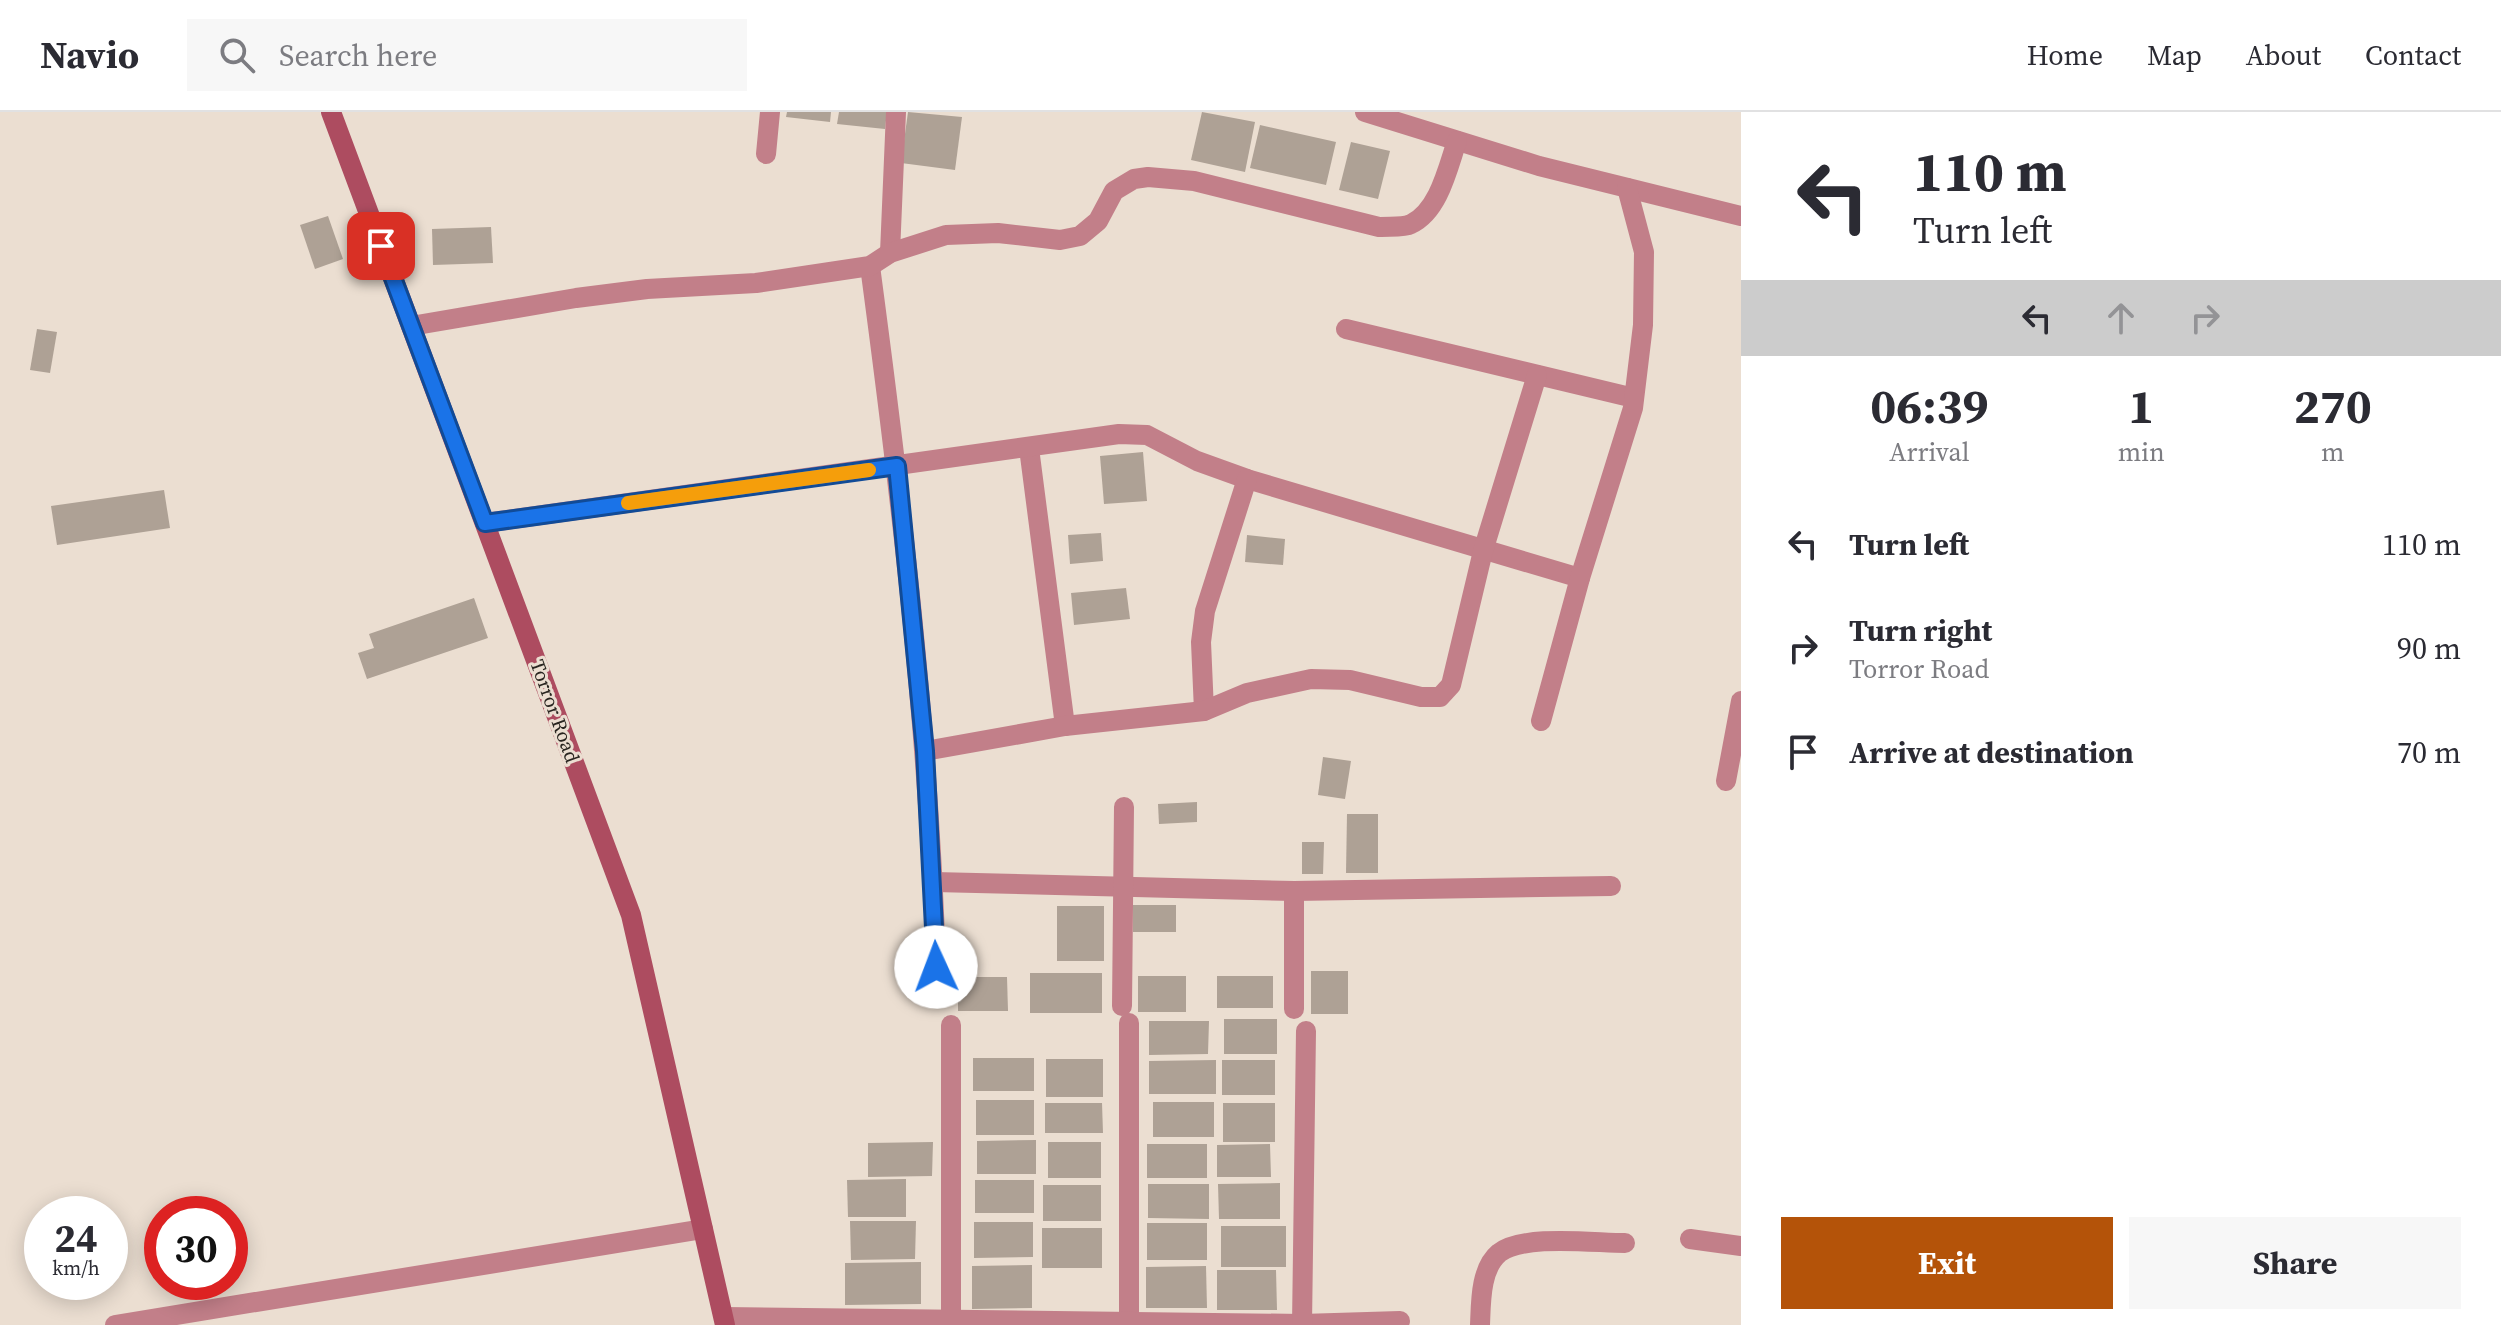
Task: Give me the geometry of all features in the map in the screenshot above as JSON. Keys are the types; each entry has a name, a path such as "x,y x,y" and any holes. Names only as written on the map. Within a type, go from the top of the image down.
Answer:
{"street":[{"name":"Torror Road","path":"331,112 631,915 724,1321"},
{"path":"766,154 770,112"},
{"path":"890,253 896,112"},
{"path":"1365,112 1457,141 1741,216"},
{"path":"411,326 576,298 647,289 756,283 870,266 890,253 946,235 998,233 1060,240 1080,236 1098,221 1114,191 1134,179 1148,177 1194,181 1379,227 1409,225 1425,214 1439,191 1457,141"},
{"path":"1541,721 1634,398 1643,325 1644,252 1627,188"},
{"path":"870,266 897,466 925,751 936,967"},
{"path":"1346,329 1634,398"},
{"path":"925,751 1065,726 1204,711 1247,693 1311,679 1350,680 1421,697 1440,697 1451,685 1483,551 1537,375"},
{"path":"485,523 1119,434 1147,435 1197,461 1247,479 1580,578"},
{"path":"1029,448 1065,726"},
{"path":"1204,711 1201,642 1205,611 1247,479"},
{"path":"1726,781 1741,701"},
{"path":"1124,807 1129,1323"},
{"path":"934,882 1294,891 1611,886"},
{"path":"1294,891 1294,1009"},
{"path":"951,1025 951,1322"},
{"path":"1302,1324 1306,1031"},
{"path":"115,1325 703,1229"},
{"path":"1690,1239 1741,1246"},
{"path":"1480,1325 1486,1273 1499,1253 1525,1243 1625,1243"},
{"path":"724,1321 1302,1324 1400,1321"}],"building":[{"path":"787,112 831,112 830,122 786,117"},
{"path":"839,112 887,112 885,129 837,124"},
{"path":"908,112 962,117 955,170 901,163"},
{"path":"1202,112 1255,122 1245,172 1191,160"},
{"path":"1260,125 1336,142 1326,185 1250,168"},
{"path":"1351,142 1390,151 1378,199 1339,190"},
{"path":"328,216 343,259 315,269 300,225"},
{"path":"491,227 493,263 433,265 432,229"},
{"path":"37,329 57,332 50,373 30,370"},
{"path":"1143,452 1147,501 1104,504 1100,456"},
{"path":"164,490 170,528 57,545 51,506"},
{"path":"1101,533 1103,561 1070,564 1068,535"},
{"path":"1247,535 1285,539 1283,565 1245,562"},
{"path":"1126,588 1130,619 1074,625 1071,593"},
{"path":"474,598 488,638 367,679 358,653 374,648 369,634"},
{"path":"1323,757 1351,761 1345,799 1318,795"},
{"path":"1197,802 1197,822 1159,824 1158,804"},
{"path":"1347,814 1378,814 1378,873 1346,873"},
{"path":"1302,842 1324,842 1323,874 1302,874"},
{"path":"1133,905 1176,905 1176,932 1133,932"},
{"path":"1057,906 1104,906 1104,961 1057,961"},
{"path":"1311,971 1348,971 1348,1014 1311,1014"},
{"path":"1030,973 1102,973 1102,1013 1030,1013"},
{"path":"1138,976 1186,976 1186,1012 1138,1012"},
{"path":"1217,976 1273,976 1273,1008 1217,1008"},
{"path":"958,977 1007,977 1008,1011 958,1011"},
{"path":"1224,1019 1277,1019 1277,1054 1224,1054"},
{"path":"1149,1021 1209,1021 1208,1054 1149,1055"},
{"path":"973,1058 1034,1058 1034,1091 973,1091"},
{"path":"1046,1059 1103,1059 1103,1097 1046,1097"},
{"path":"1216,1060 1216,1094 1149,1094 1149,1061"},
{"path":"1222,1060 1275,1060 1275,1095 1222,1095"},
{"path":"976,1100 1034,1100 1034,1135 976,1135"},
{"path":"1153,1102 1214,1102 1214,1137 1153,1137"},
{"path":"1045,1103 1102,1103 1103,1133 1045,1133"},
{"path":"1223,1103 1275,1103 1275,1142 1223,1142"},
{"path":"1036,1140 1036,1174 977,1174 977,1141"},
{"path":"933,1142 932,1176 868,1177 868,1143"},
{"path":"1048,1142 1101,1142 1101,1178 1048,1178"},
{"path":"1147,1144 1207,1144 1207,1178 1147,1178"},
{"path":"1270,1144 1271,1177 1217,1177 1217,1145"},
{"path":"906,1179 906,1217 848,1217 847,1180"},
{"path":"975,1180 1034,1180 1034,1213 975,1213"},
{"path":"1280,1183 1280,1219 1219,1219 1218,1184"},
{"path":"1148,1184 1209,1184 1209,1219 1148,1218"},
{"path":"1043,1185 1101,1185 1101,1221 1043,1221"},
{"path":"850,1221 916,1221 915,1259 851,1260"},
{"path":"974,1222 1033,1222 1033,1257 974,1258"},
{"path":"1147,1223 1207,1223 1207,1260 1147,1260"},
{"path":"1221,1226 1286,1226 1286,1267 1221,1267"},
{"path":"1042,1228 1102,1228 1102,1268 1042,1268"},
{"path":"921,1262 921,1304 845,1305 845,1263"},
{"path":"1032,1265 1032,1308 972,1309 972,1266"},
{"path":"1206,1266 1207,1308 1146,1308 1146,1267"},
{"path":"1217,1270 1276,1270 1277,1310 1217,1310"}],"slow traffic":[{"path":"628,503 869,470"}],"route":[{"path":"381,246 485,523 897,466 925,751 936,967"}]}
